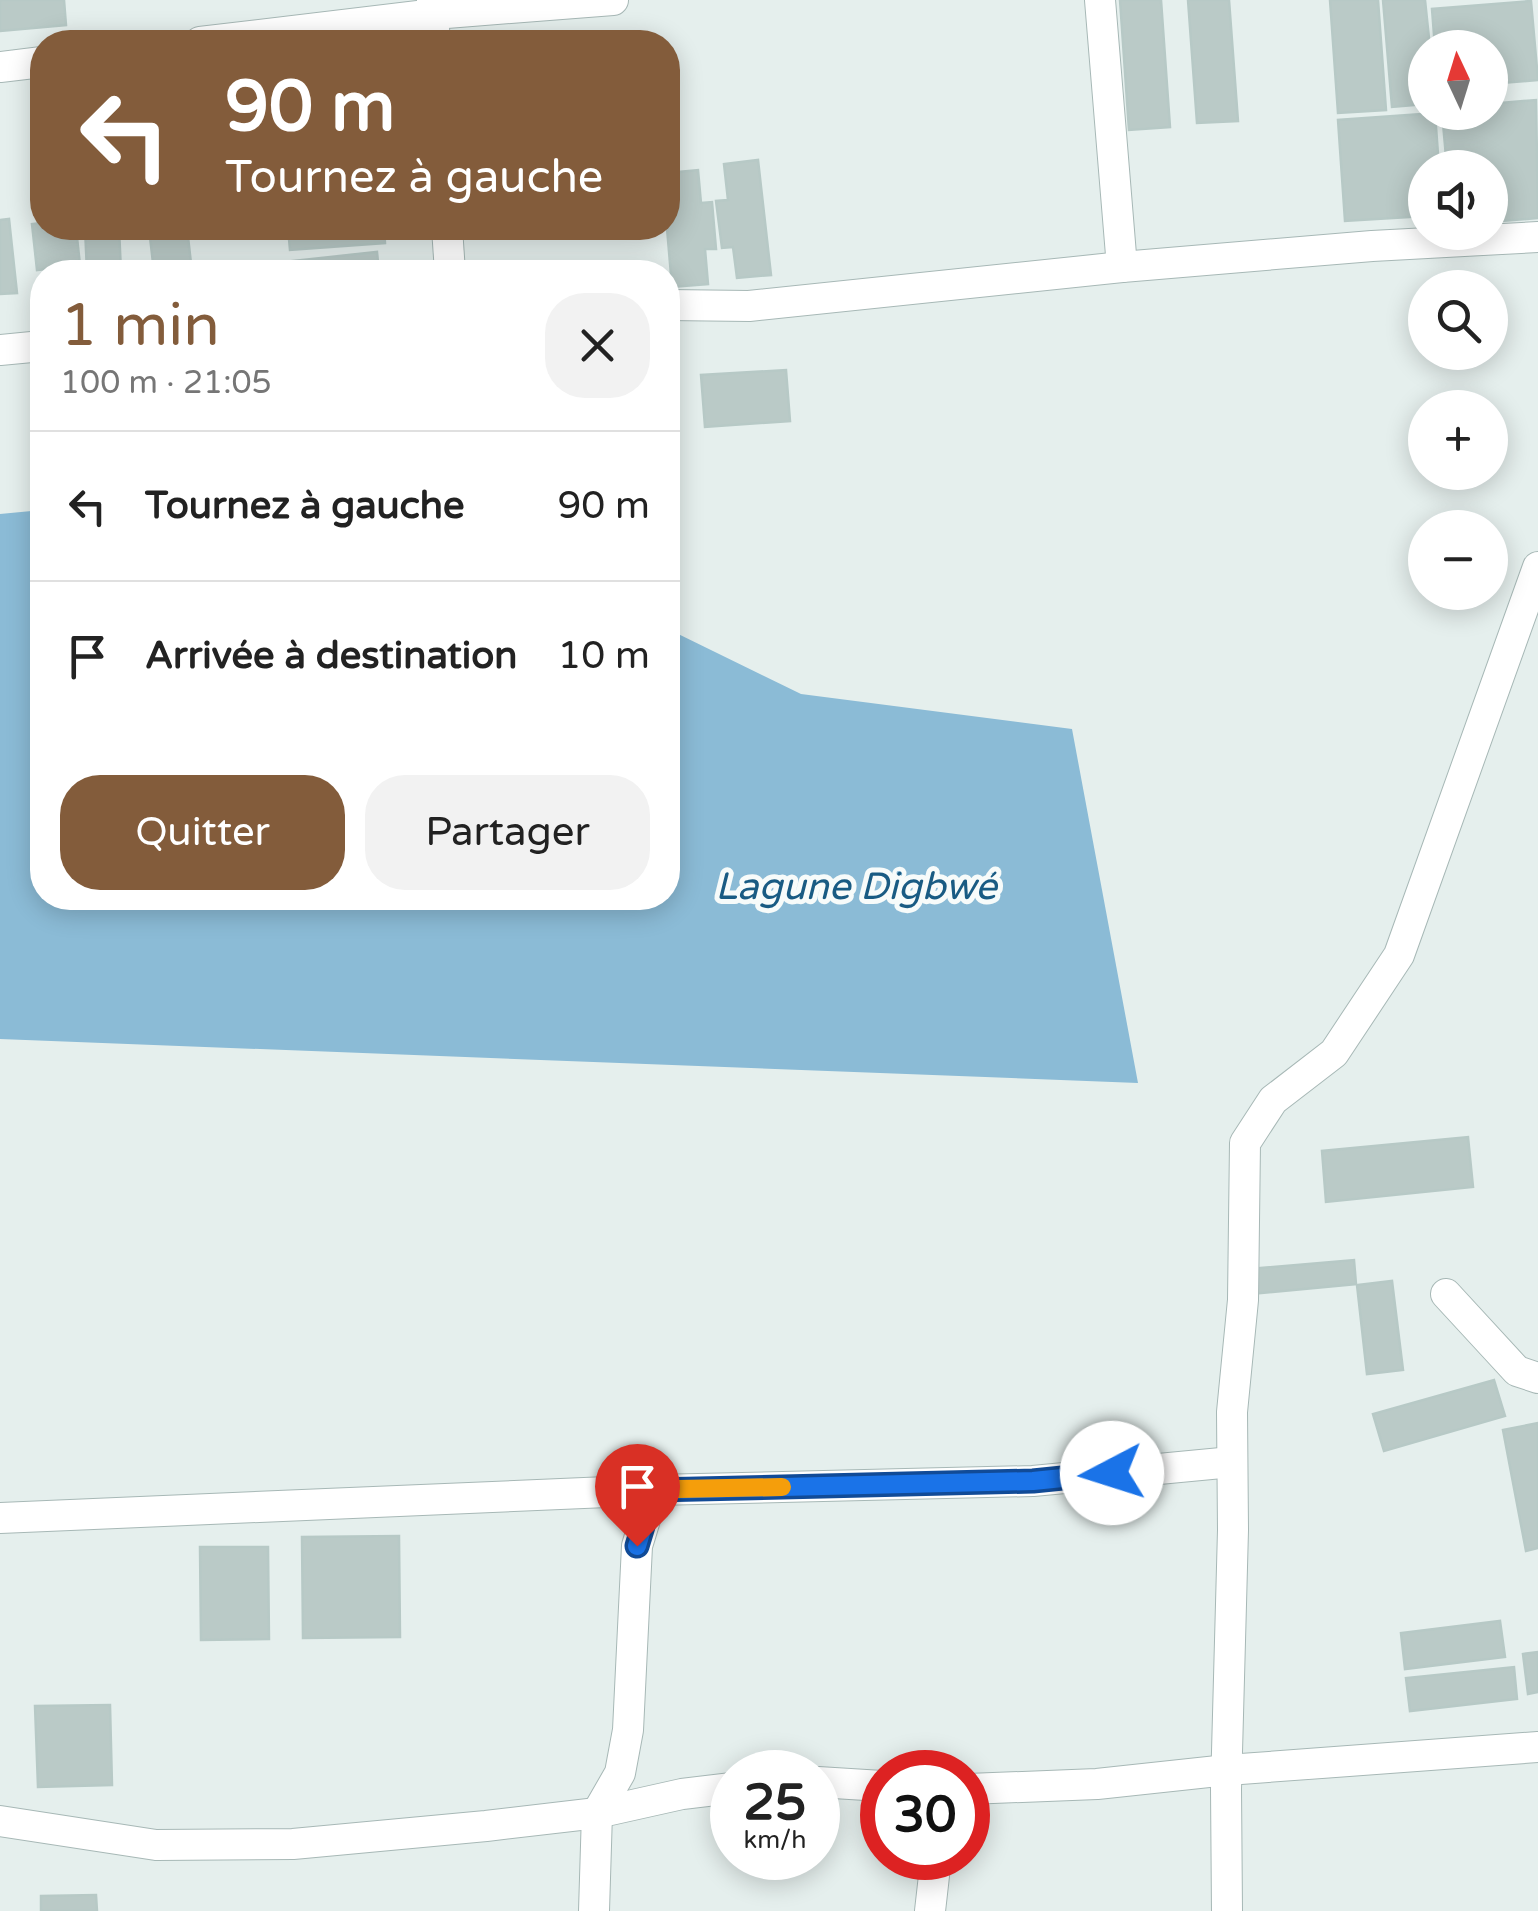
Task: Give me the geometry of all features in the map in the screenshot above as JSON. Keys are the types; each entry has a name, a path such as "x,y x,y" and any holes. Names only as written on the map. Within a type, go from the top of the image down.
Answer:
{"street":[{"path":"322,30 613,0"},
{"path":"1100,0 1122,267"},
{"path":"0,67 30,63"},
{"path":"680,305 748,306 1122,267 1538,237"},
{"path":"0,350 30,347"},
{"path":"1226,1911 1234,1530 1232,1412 1243,1300 1245,1143 1273,1100 1334,1053 1399,954 1538,567"},
{"path":"1446,1294 1517,1372 1538,1378"},
{"path":"0,1518 654,1490 1033,1481 1232,1462"},
{"path":"594,1911 597,1813 620,1773 628,1730 637,1546 654,1490"},
{"path":"990,1789 1098,1784 1227,1770 1538,1747"},
{"path":"0,1821 156,1845 293,1844 597,1813 710,1791"},
{"path":"930,1911 934,1880"}],"water":[{"name":"Lagune Digbwé","path":"30,511 30,910 680,910 680,635 801,694 1072,729 1138,1083 0,1039 0,514"}],"building":[{"path":"0,0 64,0 66,25 0,31"},
{"path":"1120,0 1161,0 1170,127 1129,130"},
{"path":"1188,0 1229,0 1238,121 1197,123"},
{"path":"1330,0 1378,0 1386,110 1338,113"},
{"path":"1383,0 1425,0 1428,30 1408,30 1408,106 1392,107"},
{"path":"1531,1 1538,80 1508,82 1508,30 1434,30 1432,9"},
{"path":"1536,100 1538,218 1508,220 1508,150 1445,150 1444,130 1508,130 1508,102"},
{"path":"1408,115 1408,130 1436,130 1438,150 1408,150 1408,217 1345,221 1338,120"},
{"path":"758,160 771,275 737,278 733,247 722,248 716,201 728,200 724,164"},
{"path":"698,170 701,203 712,202 716,249 705,249 708,284 680,286 680,260 670,260 668,240 680,240 680,172"},
{"path":"9,219 17,293 0,294 0,220"},
{"path":"34,240 77,240 79,260 36,260"},
{"path":"86,240 120,240 120,260 86,260"},
{"path":"150,240 188,240 191,260 153,260"},
{"path":"289,240 385,240 385,243 290,250"},
{"path":"377,252 378,260 301,260"},
{"path":"786,370 790,421 705,427 701,375"},
{"path":"1468,1137 1473,1187 1326,1202 1322,1151"},
{"path":"1354,1260 1356,1284 1252,1294 1250,1269"},
{"path":"1392,1281 1403,1370 1367,1374 1357,1285"},
{"path":"1494,1380 1505,1416 1384,1451 1373,1414"},
{"path":"1538,1423 1538,1548 1526,1551 1503,1430"},
{"path":"399,1536 400,1637 303,1638 302,1537"},
{"path":"200,1547 268,1547 269,1639 201,1640"},
{"path":"1500,1621 1505,1657 1405,1669 1401,1633"},
{"path":"1538,1652 1538,1692 1528,1694 1523,1654"},
{"path":"1514,1667 1517,1699 1410,1711 1406,1678"},
{"path":"110,1705 112,1785 38,1787 35,1706"},
{"path":"96,1895 97,1911 41,1911 41,1896"}],"slow traffic":[{"path":"678,1489 782,1487"}],"route":[{"path":"637,1546 654,1490 1033,1481 1112,1473"}]}
